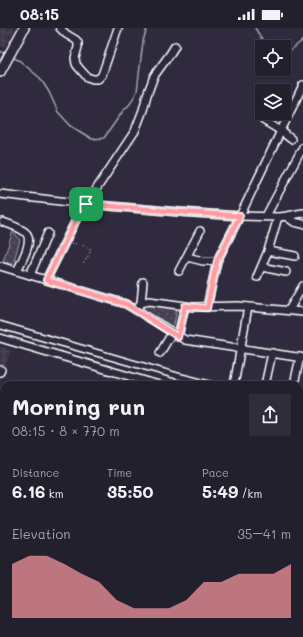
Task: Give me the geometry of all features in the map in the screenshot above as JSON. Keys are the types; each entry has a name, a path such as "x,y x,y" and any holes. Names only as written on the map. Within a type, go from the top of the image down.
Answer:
{"main road":[{"path":"0,72 24,28"}],"street":[{"path":"60,28 78,43 75,58 76,64 87,77 93,79 98,79 102,75 118,28"},
{"path":"46,280 78,216 135,131 154,76 175,46"},
{"path":"207,308 217,261 303,85"},
{"path":"263,120 291,139"},
{"path":"266,216 303,147"},
{"path":"0,194 86,204 187,213 287,217 302,212"},
{"path":"258,277 268,251 278,217"},
{"path":"287,217 294,222 303,224"},
{"path":"3,222 26,233 29,238 17,271"},
{"path":"179,271 200,231"},
{"path":"30,275 48,233"},
{"path":"268,251 295,256"},
{"path":"187,257 203,261 217,261"},
{"path":"0,266 126,304 185,340 302,358 295,380"},
{"path":"262,266 286,272"},
{"path":"136,310 141,303 144,282"},
{"path":"289,310 303,286"},
{"path":"141,303 149,301 207,308 227,306 303,312"},
{"path":"178,337 185,306"},
{"path":"235,381 248,307"},
{"path":"160,353 172,332"},
{"path":"0,338 145,381"},
{"path":"266,381 272,353"}],"path":[{"path":"65,241 90,248 90,253 82,266"}],"shaded area":[{"path":"0,28 15,28 4,48 0,45"},
{"path":"13,231 20,240 13,264 3,261"},
{"path":"148,303 177,308 173,330 141,307"},
{"path":"0,346 11,350 0,381"}],"waterway":[{"path":"12,57 20,61 40,78 49,92 58,112 71,126 92,139 104,138 123,111 130,104 137,91 143,41 147,28"},
{"path":"255,28 263,40"},
{"path":"291,50 303,40"},
{"path":"0,51 5,54"}],"railway":[{"path":"0,321 211,381"},
{"path":"0,329 183,381"}],"route":[{"path":"86,204 240,216 217,261 207,308 185,306 178,337 126,304 46,280 78,216 86,204"}]}
